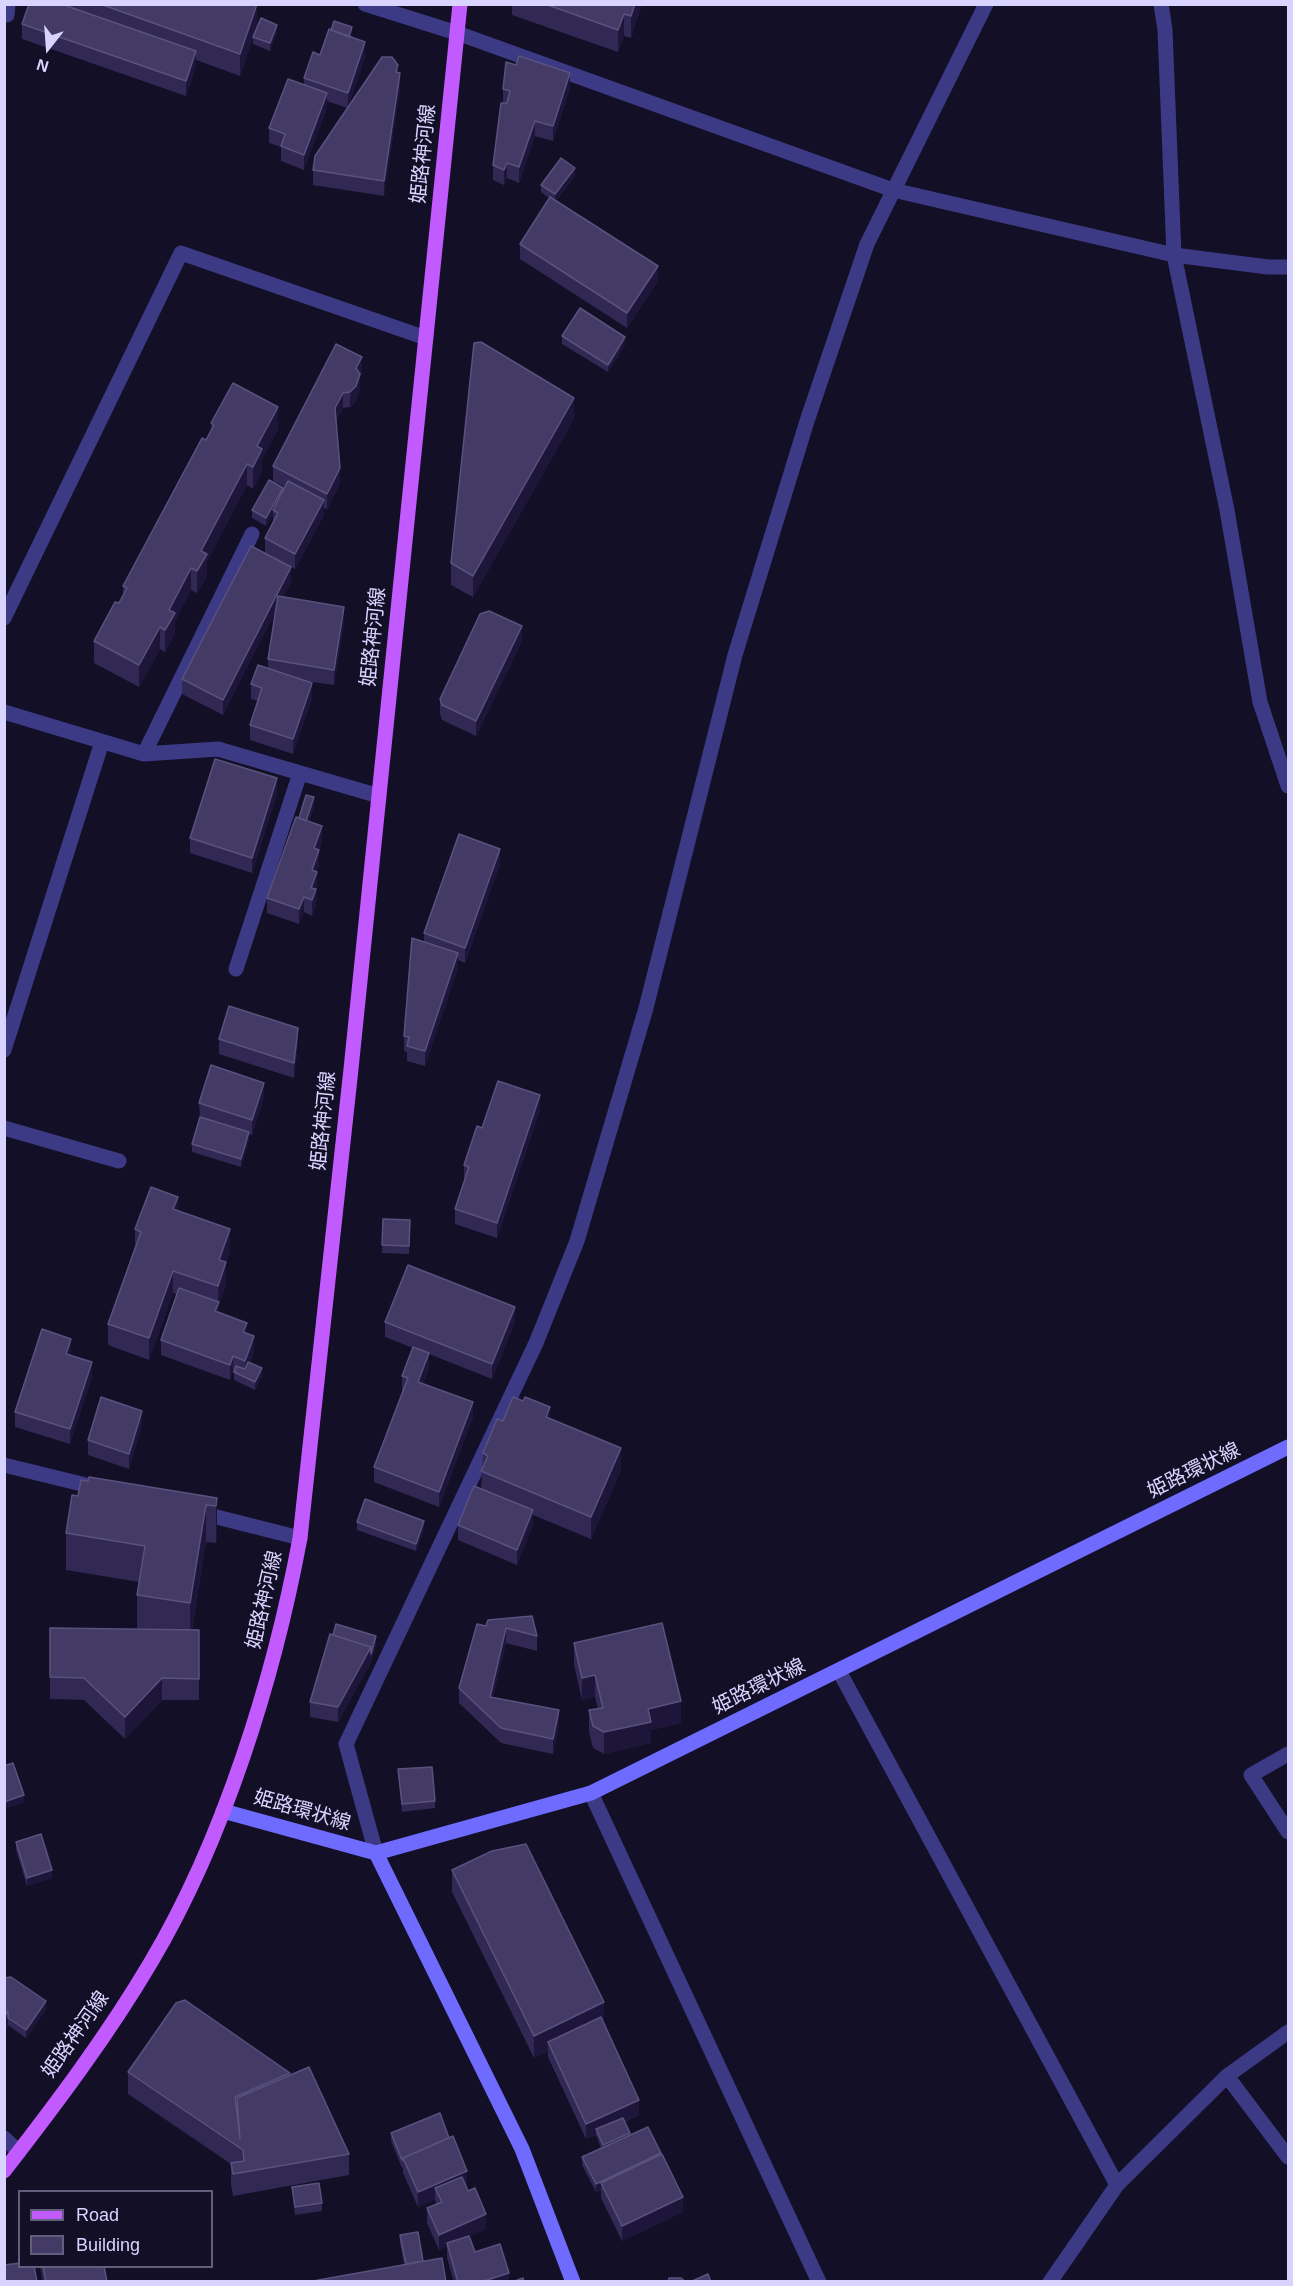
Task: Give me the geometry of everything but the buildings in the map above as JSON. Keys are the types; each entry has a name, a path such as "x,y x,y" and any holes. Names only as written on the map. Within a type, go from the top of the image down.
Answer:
{"main road":[{"name":"姫路神河線","path":"4,2171 99,2041 152,1962 223,1810 280,1637 300,1538 460,4"},
{"name":"姫路環状線","path":"223,1810 376,1853 591,1793 1288,1447"},
{"path":"376,1853 522,2149 573,2282"}],"street":[{"path":"365,4 457,33 893,190 1174,255 1288,267"},
{"path":"376,1853 346,1744 536,1343 577,1241 646,1008 735,655 814,399 867,243 986,4"},
{"path":"1161,4 1165,30 1174,255 1227,510 1260,702 1288,786"},
{"path":"4,618 181,253 426,338"},
{"path":"144,754 252,534"},
{"path":"4,712 144,754 218,749 379,796"},
{"path":"4,1050 102,742"},
{"path":"236,969 300,773"},
{"path":"4,1128 119,1161"},
{"path":"4,1465 108,1490"},
{"path":"178,1508 300,1538"},
{"path":"838,1671 1117,2185"},
{"path":"1288,1754 1251,1775 1288,1832"},
{"path":"591,1793 819,2282"},
{"path":"1054,2280 1117,2185 1227,2076 1288,2032"},
{"path":"1227,2076 1288,2157"},
{"path":"4,2138 19,2152"}]}
